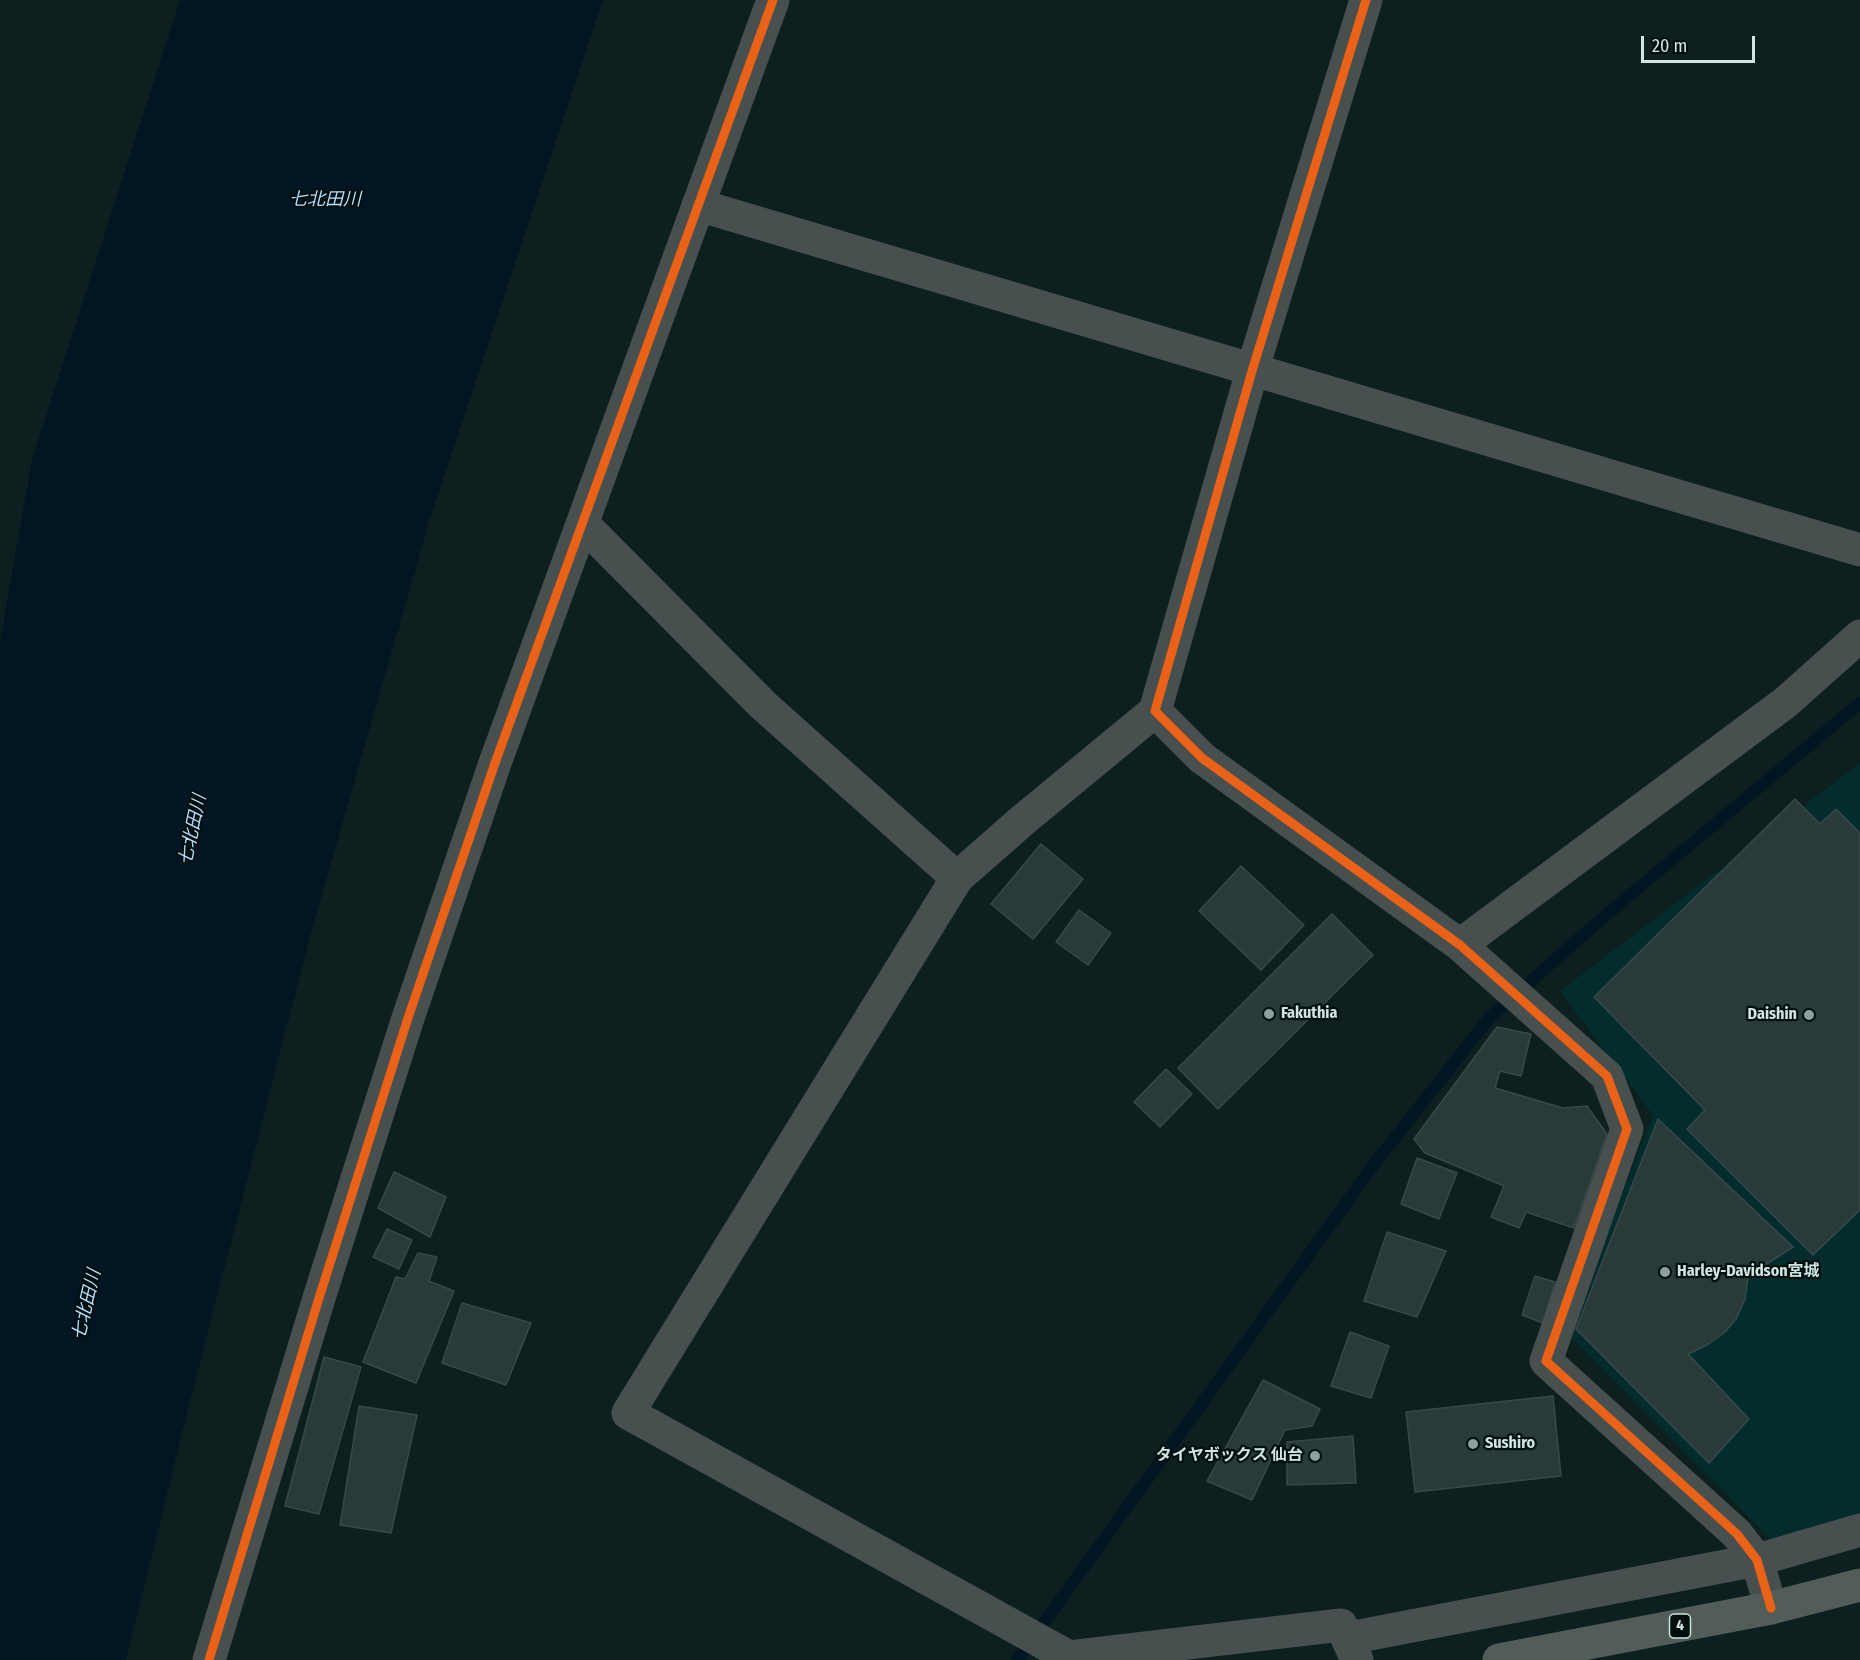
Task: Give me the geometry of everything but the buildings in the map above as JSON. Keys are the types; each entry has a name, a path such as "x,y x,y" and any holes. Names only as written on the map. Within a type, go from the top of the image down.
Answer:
{"highway":[{"name":"4","path":"1499,1660 1771,1608 1860,1585"}],"street":[{"path":"209,1660 319,1298 408,1018 495,762 584,524 773,0"},
{"path":"1366,0 1252,371 1155,711 957,878 627,1413 1069,1657 1341,1625 1353,1649 1757,1560 1860,1530"},
{"path":"698,205 1860,550"},
{"path":"584,524 763,705 957,878"},
{"path":"1467,951 1786,702 1860,636"},
{"path":"1155,711 1202,758 1467,951 1607,1076 1627,1130 1546,1361 1737,1534 1757,1560 1771,1608"}],"shaded area":[{"path":"1860,763 1860,1515 1774,1543 1568,1334 1653,1115 1560,991"}],"water":[{"name":"七北田川","path":"180,0 603,0 430,518 310,936 126,1660 0,1660 0,642 32,460"}],"waterway":[{"path":"1017,1660 1372,1167 1490,1017 1606,915 1860,703"}],"cycle path":[{"path":"209,1660 319,1298 408,1018 495,763 773,0"},
{"path":"1366,0 1252,371 1155,711 1202,758 1460,945 1607,1076 1627,1129 1546,1361 1737,1534 1757,1560 1771,1608"}],"place":[{"name":"Fakuthia","path":"1269,1014"},
{"name":"Daishin","path":"1809,1015"},
{"name":"Harley-Davidson宮城","path":"1665,1272"},
{"name":"Sushiro","path":"1473,1444"},
{"name":"タイヤボックス 仙台","path":"1315,1456"}]}
